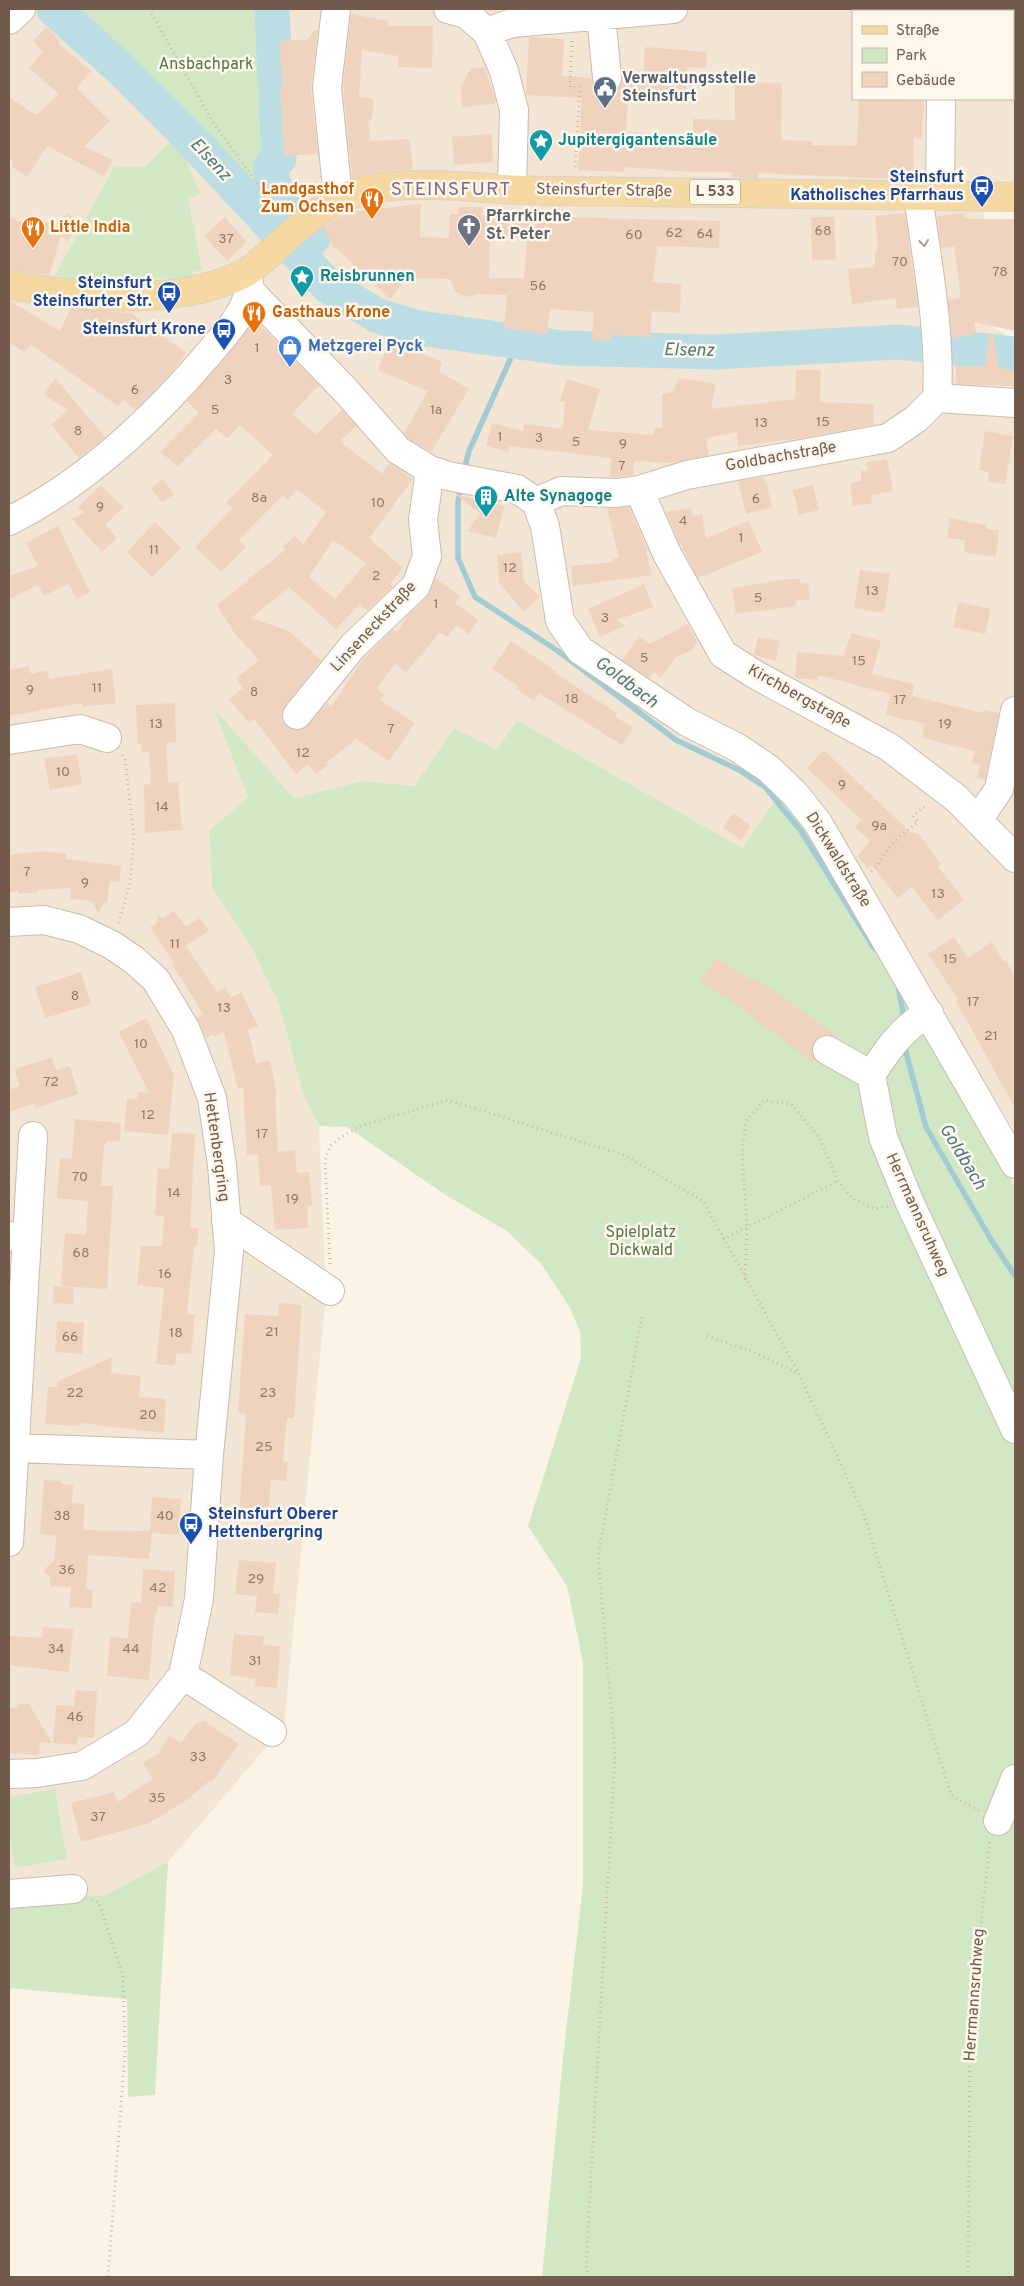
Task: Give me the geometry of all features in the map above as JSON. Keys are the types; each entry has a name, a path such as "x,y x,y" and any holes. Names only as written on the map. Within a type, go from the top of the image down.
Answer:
{"main road":[{"name":"Steinsfurter Straße","path":"329,204 393,186 555,191 1015,197"},
{"name":"L 533","path":"9,284 70,295 170,294 248,282 275,249 329,204"}],"street":[{"path":"9,20 20,9"},
{"path":"329,204 327,87 336,9"},
{"path":"448,9 466,14 487,32 498,56 513,99 512,189"},
{"path":"487,32 512,23 673,9"},
{"path":"601,16 607,78"},
{"path":"941,100 929,195 939,371 937,398 1015,403"},
{"path":"248,282 398,450 451,476 517,489 536,502"},
{"path":"9,521 75,481 139,430 168,401 237,318 248,282"},
{"name":"Goldbachstraße","path":"536,502 561,491 618,493 639,490 687,475 888,438 916,419 937,398"},
{"name":"Linseneckstraße","path":"297,715 353,646 416,586 427,556 423,520 451,476"},
{"name":"Kirchbergstraße","path":"639,490 667,554 723,654 756,675 889,747 940,785 1015,858"},
{"name":"Dickwaldstraße","path":"536,502 545,526 560,621 580,650 687,722 738,748 769,769 795,794 818,823 1015,1164"},
{"path":"978,820 999,789 1015,711"},
{"path":"9,740 80,729 107,738"},
{"name":"Hettenbergring","path":"9,922 44,920 79,929 112,945 134,960 156,980 186,1030 212,1098 222,1165 229,1251 209,1455 199,1598 183,1675 137,1733 82,1766 37,1773 9,1774"},
{"path":"827,1050 871,1075 887,1051 912,1022 929,1013"},
{"name":"Herrmannsruhweg","path":"871,1075 883,1138 909,1200 1015,1429"},
{"path":"9,1542 15,1448 18,1237 33,1136"},
{"name":"Hettenbergring","path":"226,1221 330,1291"},
{"path":"15,1448 209,1455"},
{"path":"183,1675 272,1732"},
{"path":"998,1821 1015,1779"},
{"path":"9,1894 73,1889"}],"path":[{"path":"148,9 211,119 273,209"},
{"path":"572,18 570,88 580,87 575,174"},
{"path":"107,738 125,759 134,837 130,883 112,945"},
{"path":"854,885 880,864 894,842 918,822 913,816 923,807 926,807 922,795 935,791 940,785"},
{"path":"330,1291 330,1237 325,1160 330,1146 360,1126 448,1100 624,1155 703,1201 799,1374 863,1512 951,1795 998,1821"},
{"path":"746,1281 747,1226 742,1153 746,1121 764,1100 790,1104 820,1137 838,1182 853,1199 875,1209 909,1200"},
{"path":"723,1238 838,1182"},
{"path":"589,2277 586,2266 615,1754 598,1556 642,1316"},
{"path":"707,1336 754,1352 799,1374"},
{"name":"Herrmannsruhweg","path":"968,2277 970,2024 990,1840 998,1821"},
{"path":"73,1889 99,1903 123,1975 125,2053 108,2277"}],"shaded area":[{"path":"9,9 1015,9 1015,183 982,183 992,326 1015,342 1015,1131 935,1002 779,795 742,848 517,720 497,751 454,728 414,786 363,781 294,798 214,710 248,797 209,831 212,888 251,946 279,1004 303,1094 319,1126 326,1293 284,1726 168,1862 106,1895 9,1900"}],"green space":[{"name":"Ansbachpark","path":"63,9 260,9 266,187 260,204 178,116"},
{"path":"176,137 201,194 188,198 202,270 192,272 192,277 51,283 114,167 144,167"},
{"name":"Spielplatz Dickwald","path":"213,708 294,798 363,781 414,786 454,728 497,750 517,720 742,848 779,795 813,836 1015,1186 1015,2277 542,2277 563,2058 583,1885 583,1662 567,1586 528,1526 581,1358 580,1331 569,1306 542,1265 507,1231 444,1194 347,1127 319,1126 303,1094 279,1004 251,946 212,888 209,831 248,797"},
{"path":"55,1789 67,1859 15,1868 9,1833 9,1797"},
{"path":"168,1862 155,2095 128,2097 127,1999 9,1988 9,1900 106,1895"}],"building":[{"path":"351,14 388,21 387,26 433,26 432,68 398,67 398,56 362,50 359,97 374,99 372,119 368,120 370,141 409,139 413,169 374,172 352,178 343,87"},
{"path":"46,27 59,39 58,43 91,71 77,88 110,121 84,147 113,160 104,176 47,146 27,177 12,167 13,161 9,158 9,97 36,115 59,94 29,68 43,52 33,41"},
{"path":"314,30 318,30 311,88 318,154 284,156 280,88 282,87 280,41 307,40"},
{"path":"529,37 564,39 562,76 591,78 595,87 600,92 608,94 616,90 622,79 643,80 645,47 707,52 706,68 687,67 686,98 628,96 626,132 693,135 693,119 735,120 735,82 782,83 781,140 812,141 812,145 857,146 859,100 924,100 922,139 914,138 913,177 872,178 758,173 758,178 732,177 732,172 692,172 624,167 624,172 578,170 582,98 526,95"},
{"path":"485,67 496,103 462,108 461,86 471,68"},
{"path":"492,134 493,162 454,165 452,137"},
{"path":"421,204 420,237 449,238 450,214 458,214 459,207 483,207 482,215 720,221 719,248 657,246 653,282 681,284 680,313 652,311 650,337 611,335 611,341 592,340 594,312 550,309 547,334 504,328 507,295 478,294 467,297 456,292 450,279 407,278 390,299 334,248 323,228 352,212","holes":["490,235 527,240 524,278 489,278"]},
{"name":"Little India","path":"67,213 79,221 68,241 61,236 49,275 9,269 9,216 27,226 29,218 60,226"},
{"path":"905,213 918,307 897,309 896,298 852,304 848,269 875,267 875,252 878,248 875,216"},
{"path":"964,213 965,219 1015,219 1015,331 974,322 976,334 952,338 948,300 961,297 954,246 941,248 937,216"},
{"path":"225,217 247,242 227,261 204,236"},
{"path":"811,217 834,217 836,259 812,261"},
{"path":"9,300 60,331 70,309 131,313 186,353 170,374 135,410 123,399 118,406 31,345 24,352 9,342"},
{"path":"254,319 319,385 292,414 316,434 342,410 356,426 340,441 382,474 390,463 413,479 369,538 403,568 390,584 393,586 367,611 360,604 336,629 289,587 251,618 289,631 321,660 285,706 282,712 282,720 287,727 294,730 303,729 327,703 331,707 364,658 367,659 365,657 393,629 397,632 410,613 427,597 435,578 460,596 455,603 478,620 469,634 456,625 447,637 440,632 406,673 395,663 377,689 384,694 380,700 415,723 389,761 356,739 326,763 328,765 316,774 308,764 296,774 254,719 249,723 229,699 243,688 236,679 259,660 235,634 217,605 285,550 282,547 295,536 303,545 326,512 297,490 288,500 283,495 239,540 246,547 221,572 195,547 233,508 226,503 273,455 240,425 227,439 216,429 178,466 160,452 199,413 187,401 236,345","holes":["333,540 366,563 335,599 309,577"]},
{"path":"989,335 994,335 998,368 1015,370 1015,386 956,384 956,366 985,366"},
{"path":"390,340 442,362 439,371 469,389 431,452 408,438 404,433 428,391 378,370"},
{"path":"796,370 821,370 820,402 874,404 873,425 802,438 738,446 737,432 706,438 709,455 672,463 634,461 633,475 616,477 610,477 611,458 510,446 508,452 486,446 492,423 523,431 524,424 563,429 565,402 560,401 567,379 600,389 588,430 654,435 655,428 662,428 662,394 672,392 680,378 716,384 711,409 795,399"},
{"path":"55,378 105,437 79,458 51,425 68,410 44,395"},
{"path":"985,431 1013,436 1005,484 988,481 989,472 979,470"},
{"path":"887,459 893,491 871,495 872,503 853,506 850,483 861,481 861,471 868,471 866,462"},
{"path":"763,477 772,508 746,514 738,481"},
{"path":"163,479 174,494 162,503 151,488"},
{"path":"101,485 123,507 105,525 117,538 102,552 72,519 84,513 78,507"},
{"path":"813,485 819,510 799,515 793,490"},
{"name":"Alte Synagoge","path":"455,494 504,506 496,538 468,531 480,513"},
{"path":"629,507 648,551 646,551 652,575 573,586 571,566 613,562 613,559 619,558 607,508"},
{"path":"691,508 692,516 702,514 706,538 749,521 762,552 698,578 666,512"},
{"path":"950,518 987,525 987,529 999,530 996,557 964,552 965,540 947,538"},
{"path":"155,522 181,548 152,577 127,552"},
{"path":"58,526 90,592 77,599 68,584 44,596 38,585 9,599 9,576 38,566 26,543"},
{"path":"521,552 524,581 540,597 524,612 499,583 497,555"},
{"path":"860,570 890,574 884,613 854,608"},
{"path":"799,579 800,584 808,583 810,601 797,599 795,606 736,614 732,588"},
{"path":"644,584 653,607 617,620 625,626 600,637 588,609"},
{"path":"959,602 991,609 985,634 953,627"},
{"path":"688,624 697,643 691,651 677,656 661,678 654,672 649,678 622,660 639,636 650,644"},
{"path":"851,633 881,641 872,674 914,684 912,696 983,713 984,710 999,713 985,780 977,778 980,765 972,763 975,751 922,738 925,724 886,715 890,694 818,675 818,680 795,678 797,652 844,656"},
{"path":"758,637 780,641 776,661 754,655"},
{"path":"511,641 556,671 555,673 617,713 615,716 633,728 622,745 539,693 534,701 516,689 518,686 492,669"},
{"path":"29,666 31,674 47,670 49,679 112,669 116,703 82,707 82,703 9,716 9,670"},
{"path":"175,703 176,742 166,743 168,783 178,782 182,830 145,833 144,785 151,784 149,752 142,753 141,744 138,744 136,705"},
{"path":"824,750 910,832 919,834 941,864 938,867 964,900 938,920 912,887 898,898 872,865 868,869 858,856 870,841 855,827 861,820 807,768"},
{"path":"77,754 82,784 50,790 44,759"},
{"path":"733,813 751,826 741,840 723,827"},
{"path":"43,851 66,854 66,859 121,866 119,882 110,881 107,903 104,903 98,913 92,901 70,899 71,888 38,890 38,892 18,894 18,891 9,892 9,855"},
{"path":"174,911 186,927 200,918 209,930 186,946 217,992 225,987 231,998 241,992 258,1026 248,1030 256,1063 270,1060 277,1095 275,1095 278,1152 295,1150 297,1173 309,1172 312,1205 307,1206 308,1228 275,1230 271,1185 260,1186 258,1154 247,1155 243,1088 238,1089 224,1032 214,1037 213,1034 206,1038 197,1018 203,1014 172,964 174,963 150,927 156,924 158,915 163,918"},
{"path":"954,937 968,958 992,942 1015,977 1015,1108 956,1001 958,1000 928,954"},
{"path":"715,958 752,980 754,977 833,1033 832,1036 820,1036 814,1042 811,1051 816,1060 814,1063 730,1000 700,983"},
{"path":"81,972 91,1004 45,1018 35,987"},
{"path":"146,1018 174,1075 168,1135 124,1131 127,1098 137,1099 137,1092 149,1093 119,1032"},
{"path":"52,1057 56,1070 70,1066 78,1094 36,1108 35,1103 9,1112 9,1090 19,1086 15,1069"},
{"path":"75,1119 121,1123 120,1142 107,1141 106,1145 104,1144 101,1186 113,1186 107,1289 61,1286 65,1233 86,1235 88,1201 57,1198 60,1158 72,1159"},
{"path":"172,1133 195,1134 190,1227 199,1228 197,1246 194,1245 187,1314 195,1315 191,1354 176,1353 175,1366 156,1364 164,1288 137,1285 141,1246 162,1246 164,1216 155,1215 158,1168 169,1169"},
{"path":"54,1286 74,1288 73,1304 53,1303"},
{"path":"279,1303 302,1305 294,1418 287,1418 283,1461 288,1462 286,1481 271,1480 268,1518 239,1515 246,1414 238,1413 245,1314 278,1316"},
{"path":"57,1321 84,1323 82,1354 55,1352"},
{"path":"112,1357 111,1373 141,1376 139,1397 166,1399 164,1433 81,1423 81,1426 45,1424 48,1387 57,1387 57,1382"},
{"path":"44,1480 61,1481 61,1484 73,1485 72,1503 85,1504 83,1530 150,1531 152,1497 181,1499 179,1535 152,1533 149,1559 88,1555 86,1589 93,1590 92,1608 69,1607 71,1587 50,1586 50,1577 43,1570 54,1561 56,1536 40,1534"},
{"path":"239,1560 276,1563 273,1594 280,1594 278,1614 255,1612 257,1596 235,1594"},
{"path":"143,1569 175,1571 173,1607 158,1606 157,1613 155,1613 149,1680 107,1676 110,1637 128,1638 131,1602 141,1603"},
{"path":"43,1627 73,1629 69,1672 9,1665 9,1636 42,1638"},
{"path":"234,1634 264,1636 263,1645 280,1646 277,1688 255,1686 256,1679 230,1675"},
{"path":"75,1690 97,1691 94,1738 78,1737 77,1745 53,1743 56,1705 74,1706"},
{"path":"20,1704 29,1704 52,1743 40,1742 39,1755 9,1753 9,1707 16,1708"},
{"path":"204,1721 239,1744 211,1783 209,1781 187,1800 147,1824 81,1842 71,1803 114,1792 117,1802 153,1779 143,1763 159,1753 169,1736 181,1743 195,1724"}],"waterway":[{"name":"Elsenz","path":"54,9 123,71 184,132 329,287 378,316 419,328 563,348 715,352 898,342 1015,354"},
{"name":"Elsenz","path":"272,9 279,158 271,166 272,177 279,196 285,205 313,238"},
{"name":"Goldbach","path":"464,471 469,451 518,342"},
{"name":"Goldbach","path":"461,485 458,502 458,558 475,597 558,651 676,740 739,770 765,787 801,831 874,948"},
{"name":"Goldbach","path":"898,985 903,1013"},
{"name":"Goldbach","path":"904,1045 926,1127 990,1238 1015,1276"}],"place":[{"name":"Verwaltungsstelle Steinsfurt","path":"605,109"},
{"name":"Jupitergigantensäule","path":"541,162"},
{"name":"Steinsfurt Katholisches Pfarrhaus","path":"982,208"},
{"name":"Landgasthof Zum Ochsen","path":"372,220"},
{"name":"Pfarrkirche St. Peter","path":"469,247"},
{"name":"Little India","path":"33,249"},
{"name":"Reisbrunnen","path":"302,298"},
{"name":"Steinsfurt Steinsfurter Str.","path":"169,314"},
{"name":"Gasthaus Krone","path":"254,334"},
{"name":"Steinsfurt Krone","path":"224,351"},
{"name":"Metzgerei Pyck","path":"290,368"},
{"name":"Alte Synagoge","path":"486,518"},
{"name":"Steinsfurt Oberer Hettenbergring","path":"191,1545"}],"district":[{"name":"STEINSFURT","path":"451,190"}]}
